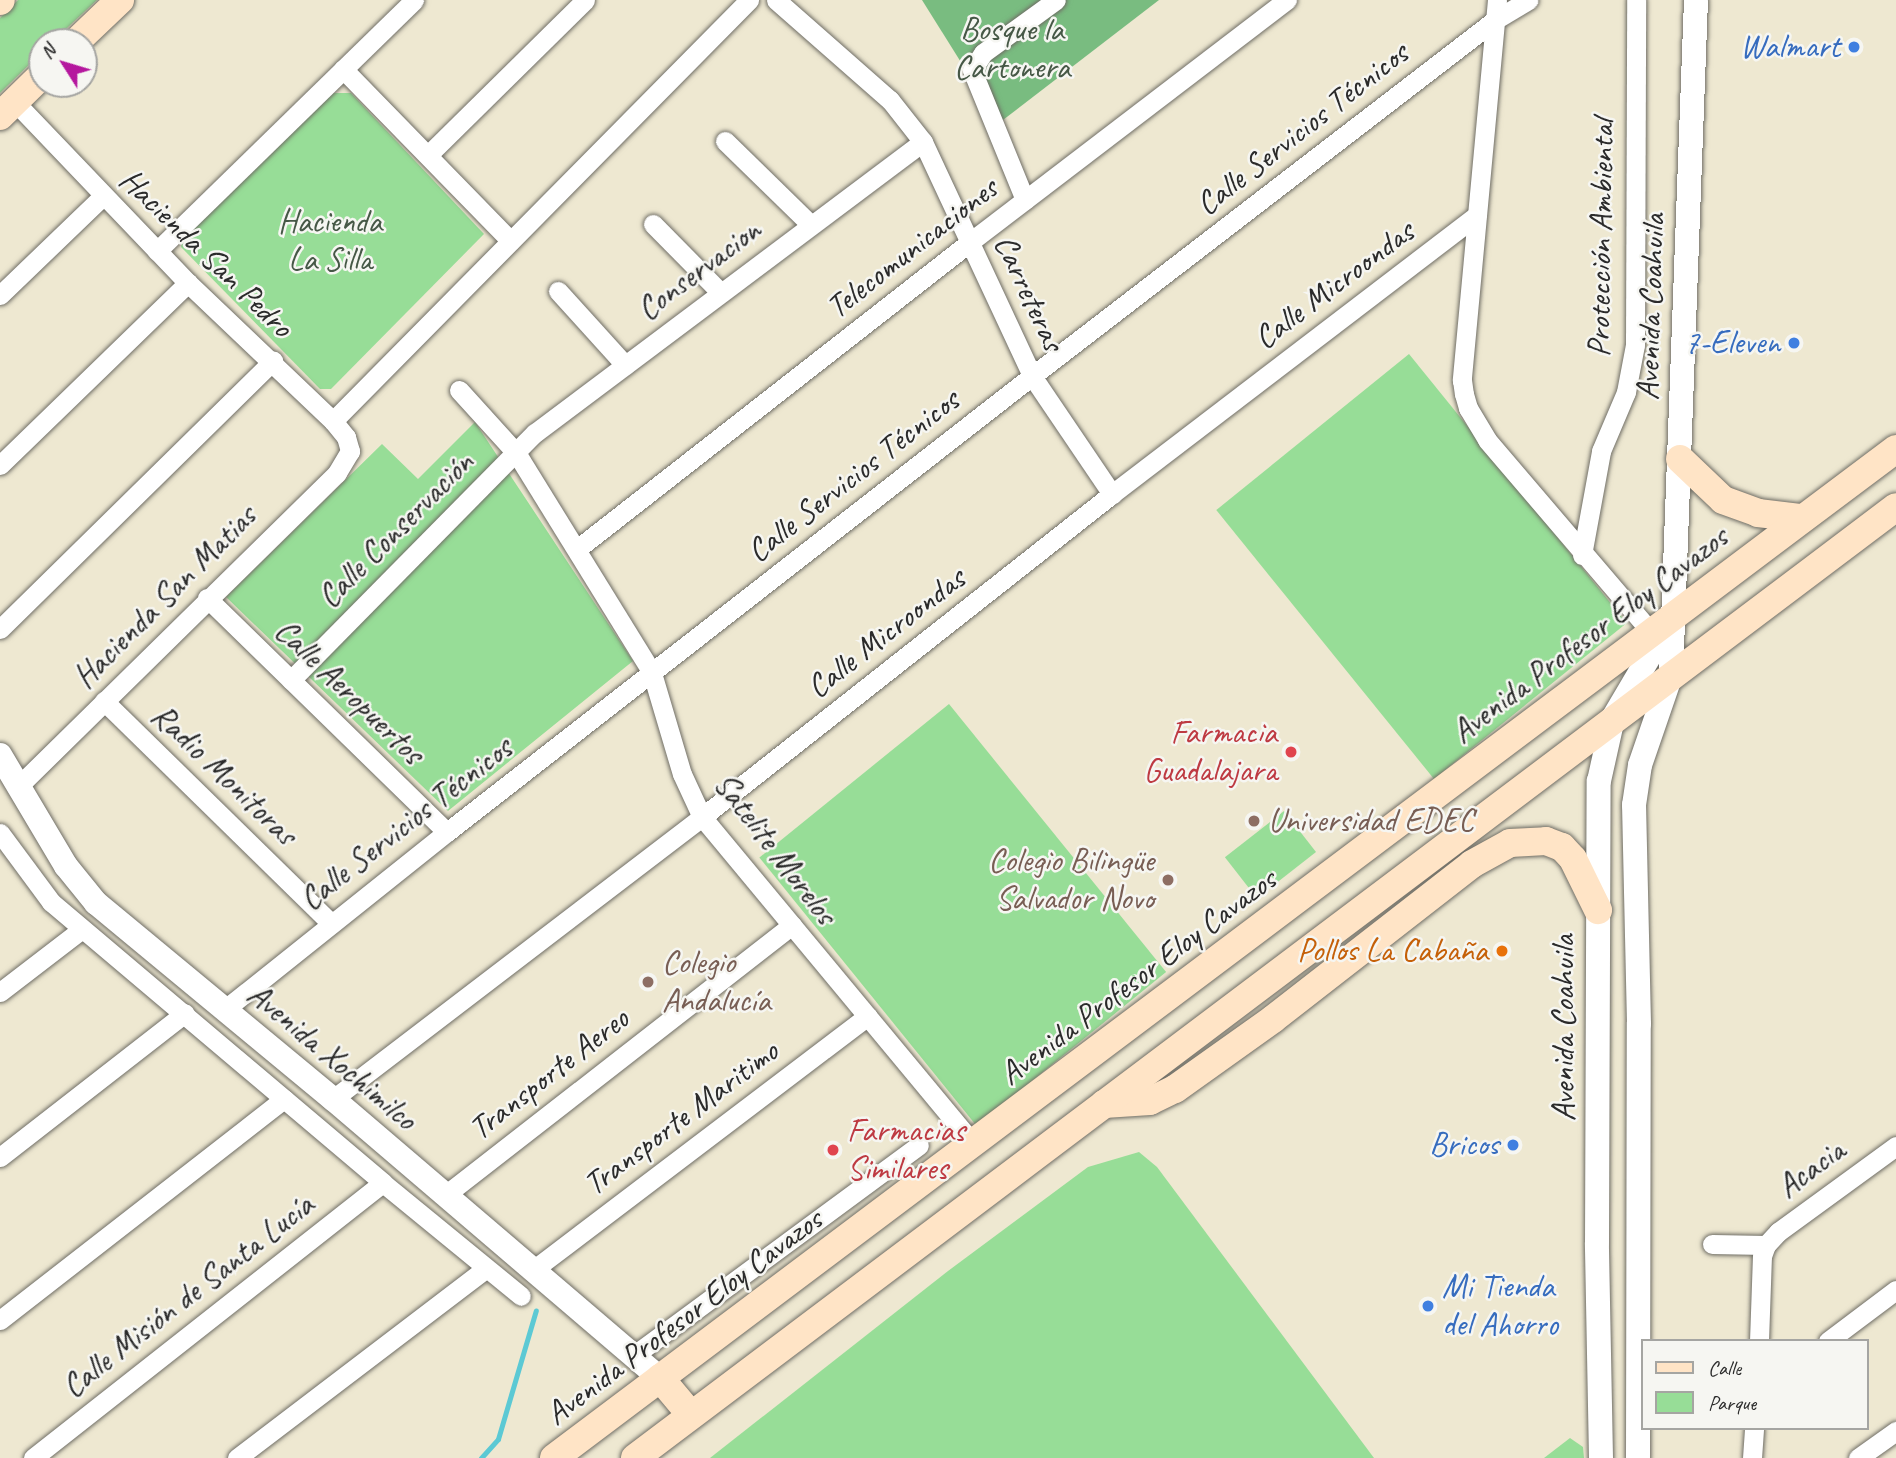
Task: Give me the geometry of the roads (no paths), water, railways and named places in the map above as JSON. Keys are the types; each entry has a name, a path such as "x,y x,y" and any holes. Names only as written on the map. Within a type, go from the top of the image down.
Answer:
{"main road":[{"path":"91,28 120,0"},
{"path":"7,109 28,89"},
{"name":"Avenida Profesor Eloy Cavazos","path":"554,1458 974,1145 1800,518 1893,452"},
{"path":"1680,458 1723,500 1758,513 1800,518"},
{"path":"635,1458 1896,507"},
{"path":"1423,901 1474,824"},
{"path":"1104,1104 1150,1101 1175,1089 1273,1018 1423,901 1488,854 1510,842 1533,840 1562,847 1573,859 1598,920"},
{"path":"660,1378 691,1415"}],"street":[{"path":"158,251 414,0"},
{"path":"429,154 586,0"},
{"path":"333,421 749,0"},
{"name":"Carreteras","path":"776,0 890,100 923,142 1032,376 1112,494"},
{"path":"1025,200 972,70 983,53 1056,0"},
{"name":"Telecomunicaciones","path":"578,549 970,242 1287,0"},
{"path":"1497,0 1462,380 1468,408 1487,440 1582,555 1662,625"},
{"name":"Calle Servicios Técnicos","path":"224,1010 331,923 1032,376 1495,20 1528,0"},
{"name":"Protección Ambiental","path":"1582,555 1601,452 1626,391 1635,345 1636,0"},
{"name":"Avenida Coahuila","path":"1638,1458 1637,927 1634,804 1645,747 1671,675 1662,625 1680,458 1696,0"},
{"path":"343,69 429,154 511,241"},
{"name":"Hacienda San Pedro","path":"7,109 102,197 333,421 346,437 350,450"},
{"path":"725,141 811,225"},
{"name":"Conservacion","path":"517,454 535,433 923,142"},
{"path":"0,295 102,197"},
{"name":"Calle Microondas","path":"333,1100 702,817 1112,494 1477,215"},
{"path":"653,224 720,292"},
{"path":"0,465 188,283"},
{"path":"558,291 625,365"},
{"path":"0,629 273,362"},
{"name":"Satelite Morelos","path":"459,390 517,454 652,673 682,774 702,817 974,1145"},
{"name":"Hacienda San Matias","path":"19,786 337,472 350,450"},
{"name":"Calle Conservación","path":"291,680 517,454"},
{"name":"Calle Aeropuertos","path":"207,598 447,832"},
{"name":"Avenida Coahuila","path":"1601,1458 1599,781 1613,718 1662,625"},
{"name":"Radio Monitoras","path":"104,702 331,923"},
{"path":"1605,753 1621,735 1628,732 1641,740 1645,747"},
{"name":"Avenida Xochimilco","path":"0,755 66,866 85,892 660,1378"},
{"path":"0,835 41,891 82,929 521,1296"},
{"path":"1598,920 1603,940 1616,946 1622,944 1637,927"},
{"name":"Transporte Aereo","path":"444,1196 792,925"},
{"path":"0,992 82,929"},
{"path":"0,1157 185,1013"},
{"name":"Transporte Maritimo","path":"533,1270 868,1016"},
{"path":"0,1320 284,1099"},
{"path":"633,1356 919,1145"},
{"name":"Acacia","path":"1766,1245 1896,1146"},
{"name":"Calle Misión de Santa Lucía","path":"33,1458 383,1183"},
{"path":"1712,1244 1766,1245 1762,1256 1759,1339"},
{"path":"237,1458 486,1268"},
{"path":"1831,1339 1896,1290"},
{"path":"1752,1458 1754,1430"},
{"path":"1858,1458 1896,1431"}],"waterway":[{"path":"481,1458 498,1439 536,1310"}],"place":[{"name":"Walmart","path":"1854,47"},
{"name":"7-Eleven","path":"1794,343"},
{"name":"Farmacia Guadalajara","path":"1291,752"},
{"name":"Universidad EDEC","path":"1254,821"},
{"name":"Colegio Bilingüe Salvador Novo","path":"1168,880"},
{"name":"Pollos La Cabaña","path":"1502,951"},
{"name":"Colegio Andalucía","path":"648,982"},
{"name":"Bricos","path":"1513,1145"},
{"name":"Farmacias Similares","path":"833,1150"},
{"name":"Mi Tienda del Ahorro","path":"1428,1306"}],"park label":[{"name":"Bosque la Cartonera","path":"1012,49"},
{"name":"Hacienda La Silla","path":"330,241"}]}
